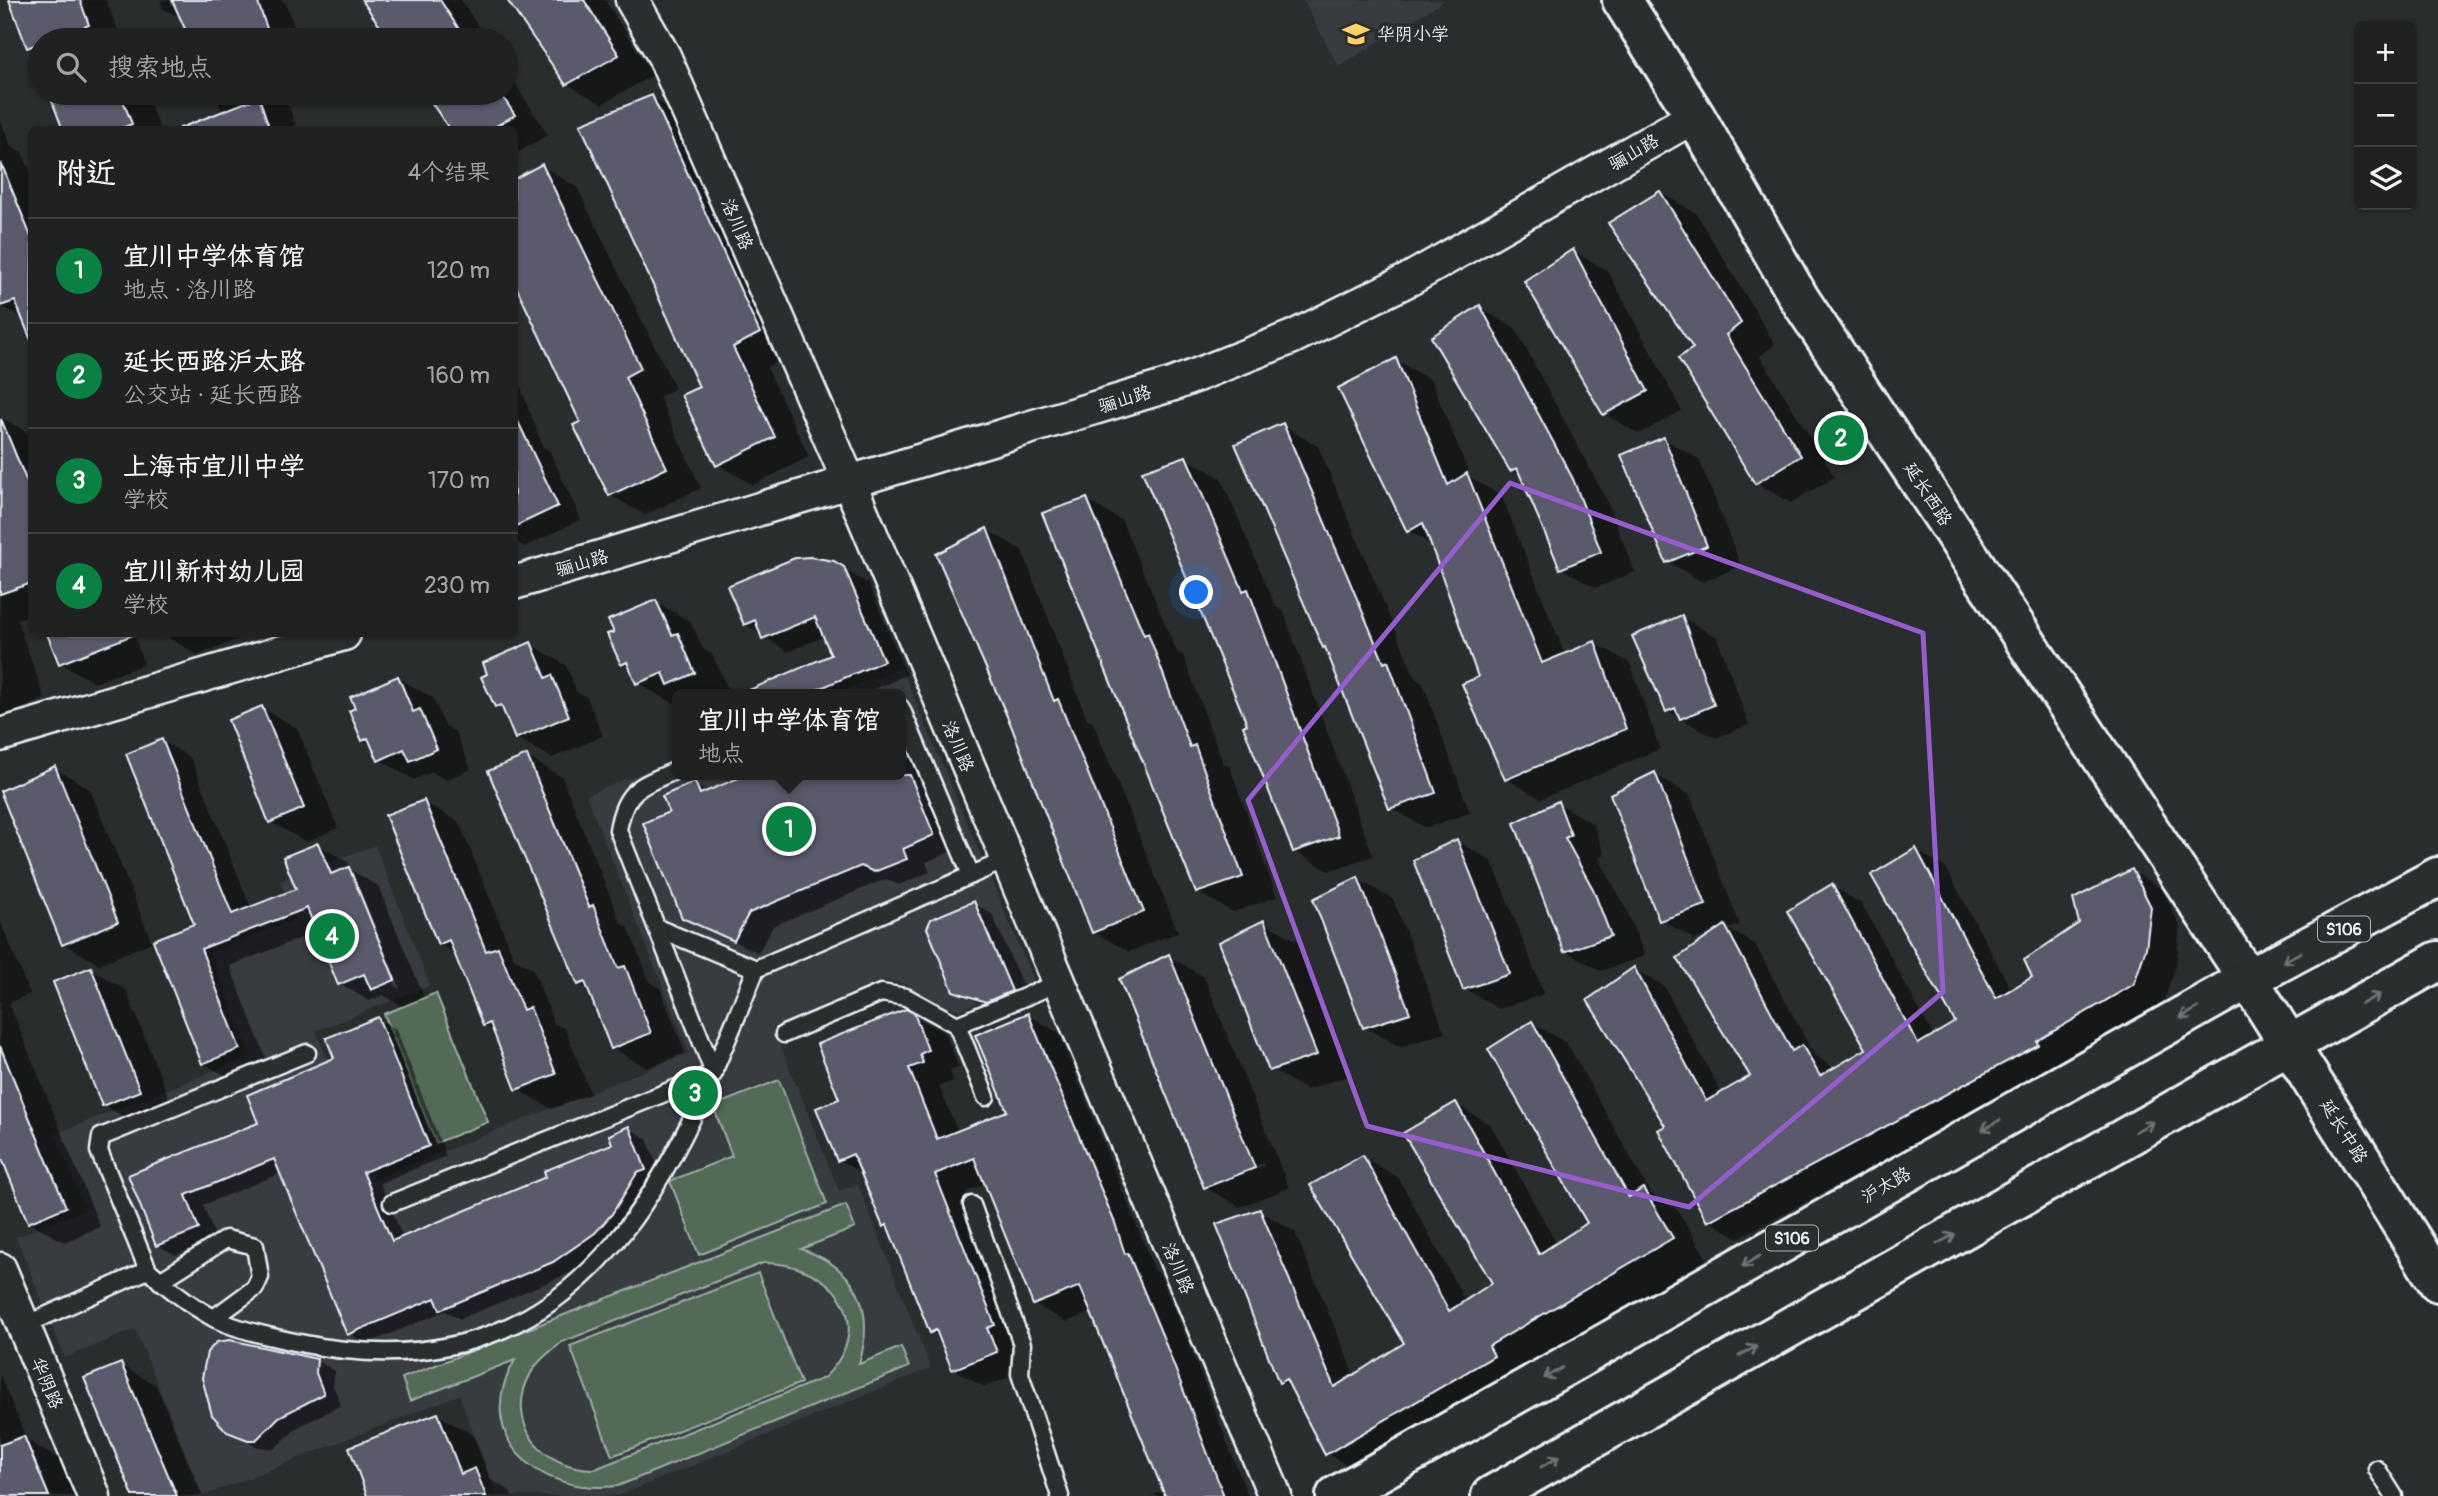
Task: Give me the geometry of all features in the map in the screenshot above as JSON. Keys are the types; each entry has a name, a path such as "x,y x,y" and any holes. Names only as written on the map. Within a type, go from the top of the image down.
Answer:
{"main road":[{"name":"延长西路","path":"1622,0 1695,116 1799,298 2249,979"},
{"name":"沪太路","path":"1336,1496 2249,979 2438,877"},
{"path":"1491,1496 2438,961"},
{"name":"延长中路","path":"2249,979 2438,1282"}],"street":[{"name":"洛川路","path":"632,0 664,56 850,484 1275,1496"},
{"name":"骊山路","path":"518,582 850,484 1174,384 1293,337 1410,278 1695,116"},
{"path":"0,735 334,637"},
{"name":"华阴路","path":"0,1269 94,1496"}],"lane":[{"path":"906,720 971,875"},
{"path":"672,772 636,788 622,806 618,830 714,1073"},
{"path":"307,1053 101,1136 99,1151 154,1275 214,1318 331,1349 407,1354 462,1345 514,1325 551,1302 604,1258 644,1207 674,1157 714,1073 756,969 1006,860"},
{"path":"657,928 756,969"},
{"path":"957,1025 1058,983"},
{"path":"784,1034 881,993 906,997 957,1025 986,1097"},
{"path":"392,1203 714,1073"},
{"path":"972,1205 1022,1344 1020,1374 1060,1496"},
{"path":"23,1326 154,1275 226,1239 255,1247 260,1278 255,1288 214,1318"},
{"path":"2377,1469 2394,1496"}],"highlighted area":[{"path":"1510,483 1923,633 1943,992 1689,1207 1367,1126 1248,800"}],"shaded area":[{"name":"华阴小学","path":"1303,0 1445,0 1339,67"},
{"path":"901,667 1034,981 959,1010 939,1003 905,984 882,980 773,1027 839,1191 858,1184 931,1368 618,1496 497,1496 459,1395 203,1496 135,1329 65,1358 16,1237 85,1209 55,1134 251,1056 210,953 295,919 280,881 375,845 430,985 316,1031 375,1179 689,1053 586,795 672,761 672,780 906,780 906,689 848,689"}],"green space":[{"path":"436,993 488,1122 436,1143 384,1014"},
{"path":"779,1080 827,1204 699,1255 670,1181 732,1156 713,1106"},
{"path":"846,1205 855,1228 801,1249 836,1267 857,1293 863,1308 865,1325 859,1364 901,1347 909,1367 618,1486 588,1487 561,1481 537,1470 519,1455 506,1435 501,1413 503,1387 515,1360 410,1401 402,1378","holes":["763,1263 788,1265 810,1273 828,1284 841,1300 848,1317 848,1337 840,1357 824,1378 595,1469 576,1467 559,1461 533,1440 525,1426 522,1409 524,1392 537,1364 562,1342"]},
{"path":"758,1273 801,1383 612,1456 570,1346"}],"building":[{"path":"9,0 80,0 89,25 81,28 28,28 27,48"},
{"path":"172,0 257,0 267,28 185,28"},
{"path":"362,0 440,0 458,28 381,28"},
{"path":"507,0 584,0 619,55 566,85"},
{"path":"652,95 760,333 733,347 775,437 716,466 681,395 699,387 580,124"},
{"path":"54,105 125,105 132,124 127,126 61,126"},
{"path":"239,105 262,105 269,126 185,126"},
{"path":"433,105 508,105 515,115 496,126 447,126"},
{"path":"1,163 28,229 28,333 15,301 0,306"},
{"path":"542,164 641,368 625,377 667,468 609,496 573,425 580,422 518,290 518,177"},
{"path":"1660,191 1741,323 1726,335 1801,456 1755,484 1678,358 1693,348 1608,223"},
{"path":"1573,249 1648,391 1603,415 1524,281"},
{"path":"1480,305 1573,479 1601,552 1560,569 1517,468 1510,471 1431,337"},
{"path":"1396,358 1448,485 1467,473 1542,663 1595,641 1626,729 1505,780 1462,684 1478,677 1423,523 1407,532 1338,388"},
{"path":"1,419 28,484 28,584 0,594"},
{"path":"518,421 558,506 518,525"},
{"path":"1283,423 1384,663 1388,661 1436,793 1389,809 1325,647 1323,648 1235,444"},
{"path":"1664,437 1707,546 1666,563 1621,455"},
{"path":"1186,456 1243,591 1248,589 1339,836 1293,852 1243,726 1247,724 1142,471"},
{"path":"1087,498 1144,635 1148,633 1190,747 1195,745 1243,877 1196,893 1042,513"},
{"path":"987,528 1054,701 1058,699 1144,912 1092,933 1010,723 936,554"},
{"path":"810,557 834,561 844,567 884,661 819,689 752,689 831,655 815,617 762,639 755,620 744,625 727,586 795,558"},
{"path":"656,600 672,635 678,633 695,673 668,685 663,673 636,684 627,662 621,665 607,634 614,632 608,620"},
{"path":"1682,615 1714,705 1680,719 1675,708 1666,712 1632,636"},
{"path":"48,637 128,637 59,664"},
{"path":"531,642 546,678 552,675 569,716 515,739 501,705 495,707 481,677 487,674 483,663"},
{"path":"398,676 413,712 420,709 437,749 410,761 404,749 378,761 368,738 362,741 349,711 355,708 350,697"},
{"path":"262,706 304,808 269,823 228,720"},
{"path":"162,739 232,914 296,889 283,857 318,843 331,874 349,867 395,980 371,990 364,974 338,985 307,908 201,949 240,1049 202,1064 153,940 194,924 126,754"},
{"path":"527,755 589,907 593,905 618,968 625,966 651,1033 611,1049 585,982 578,985 488,771"},
{"path":"55,766 118,922 62,945 0,791"},
{"path":"1655,772 1706,905 1659,921 1610,794"},
{"path":"906,775 910,775 934,835 903,849 907,859 874,872 861,866 749,913 734,941 682,918 643,823 669,812 662,796 695,782 700,794 734,780 906,780"},
{"path":"424,800 486,951 498,947 523,1010 530,1007 556,1074 516,1090 490,1023 483,1026 449,940 438,945 385,815"},
{"path":"1558,801 1571,835 1565,838 1593,889 1611,936 1564,952 1514,823"},
{"path":"1457,839 1510,974 1463,990 1413,860"},
{"path":"1916,848 1996,998 2032,977 2024,960 2079,923 2073,899 2132,869 2151,907 2146,948 2134,984 2037,1041 2038,1045 1707,1222 1658,1130 1665,1126 1587,1000 1634,967 1706,1101 1750,1076 1677,958 1725,925 1792,1051 1802,1045 1820,1076 1866,1049 1787,911 1832,884 1918,1044 1955,1022 1871,875"},
{"path":"1358,877 1410,1013 1363,1028 1313,899"},
{"path":"974,901 1012,991 986,1002 953,991 927,928 931,919"},
{"path":"1264,920 1317,1055 1269,1071 1219,942"},
{"path":"1169,954 1255,1168 1204,1188 1119,979"},
{"path":"91,967 140,1091 102,1106 53,982"},
{"path":"906,1009 914,1013 928,1050 920,1054 923,1063 909,1068 937,1139 1007,1111 975,1035 1028,1013 1115,1223 1125,1254 1128,1253 1163,1337 1224,1496 1165,1496 1080,1286 1033,1305 974,1158 935,1174 995,1325 987,1328 997,1352 952,1370 936,1330 930,1333 887,1225 883,1227 853,1154 837,1161 816,1108 839,1099 817,1044"},
{"path":"378,1017 429,1146 363,1172 392,1241 546,1177 544,1171 612,1144 609,1135 629,1126 646,1170 637,1173 612,1214 595,1233 553,1262 440,1310 435,1298 347,1335 274,1159 186,1195 199,1229 156,1246 128,1175 258,1123 247,1095 334,1058 326,1038"},
{"path":"1532,1021 1629,1197 1643,1188 1673,1238 1489,1346 1494,1356 1325,1455 1286,1379 1279,1383 1216,1224 1260,1209 1334,1387 1404,1343 1310,1185 1363,1155 1449,1311 1492,1283 1403,1133 1456,1102 1539,1254 1587,1223 1488,1049"},
{"path":"0,1046 66,1207 28,1223 0,1154"},
{"path":"230,1340 317,1359 316,1373 324,1394 279,1417 256,1440 248,1440 227,1432 212,1415 202,1378 207,1352 217,1342"},
{"path":"121,1363 177,1496 133,1496 84,1378"},
{"path":"438,1413 461,1474 475,1468 486,1496 367,1496 349,1447"},
{"path":"24,1436 49,1496 0,1496 0,1445"}],"place":[{"name":"华阴小学","path":"1356,34"},
{"name":"延长西路沪太路","path":"1841,438"},
{"name":"宜川中学体育馆","path":"789,829"},
{"name":"宜川新村幼儿园","path":"332,936"},
{"name":"上海市宜川中学","path":"695,1093"}]}
